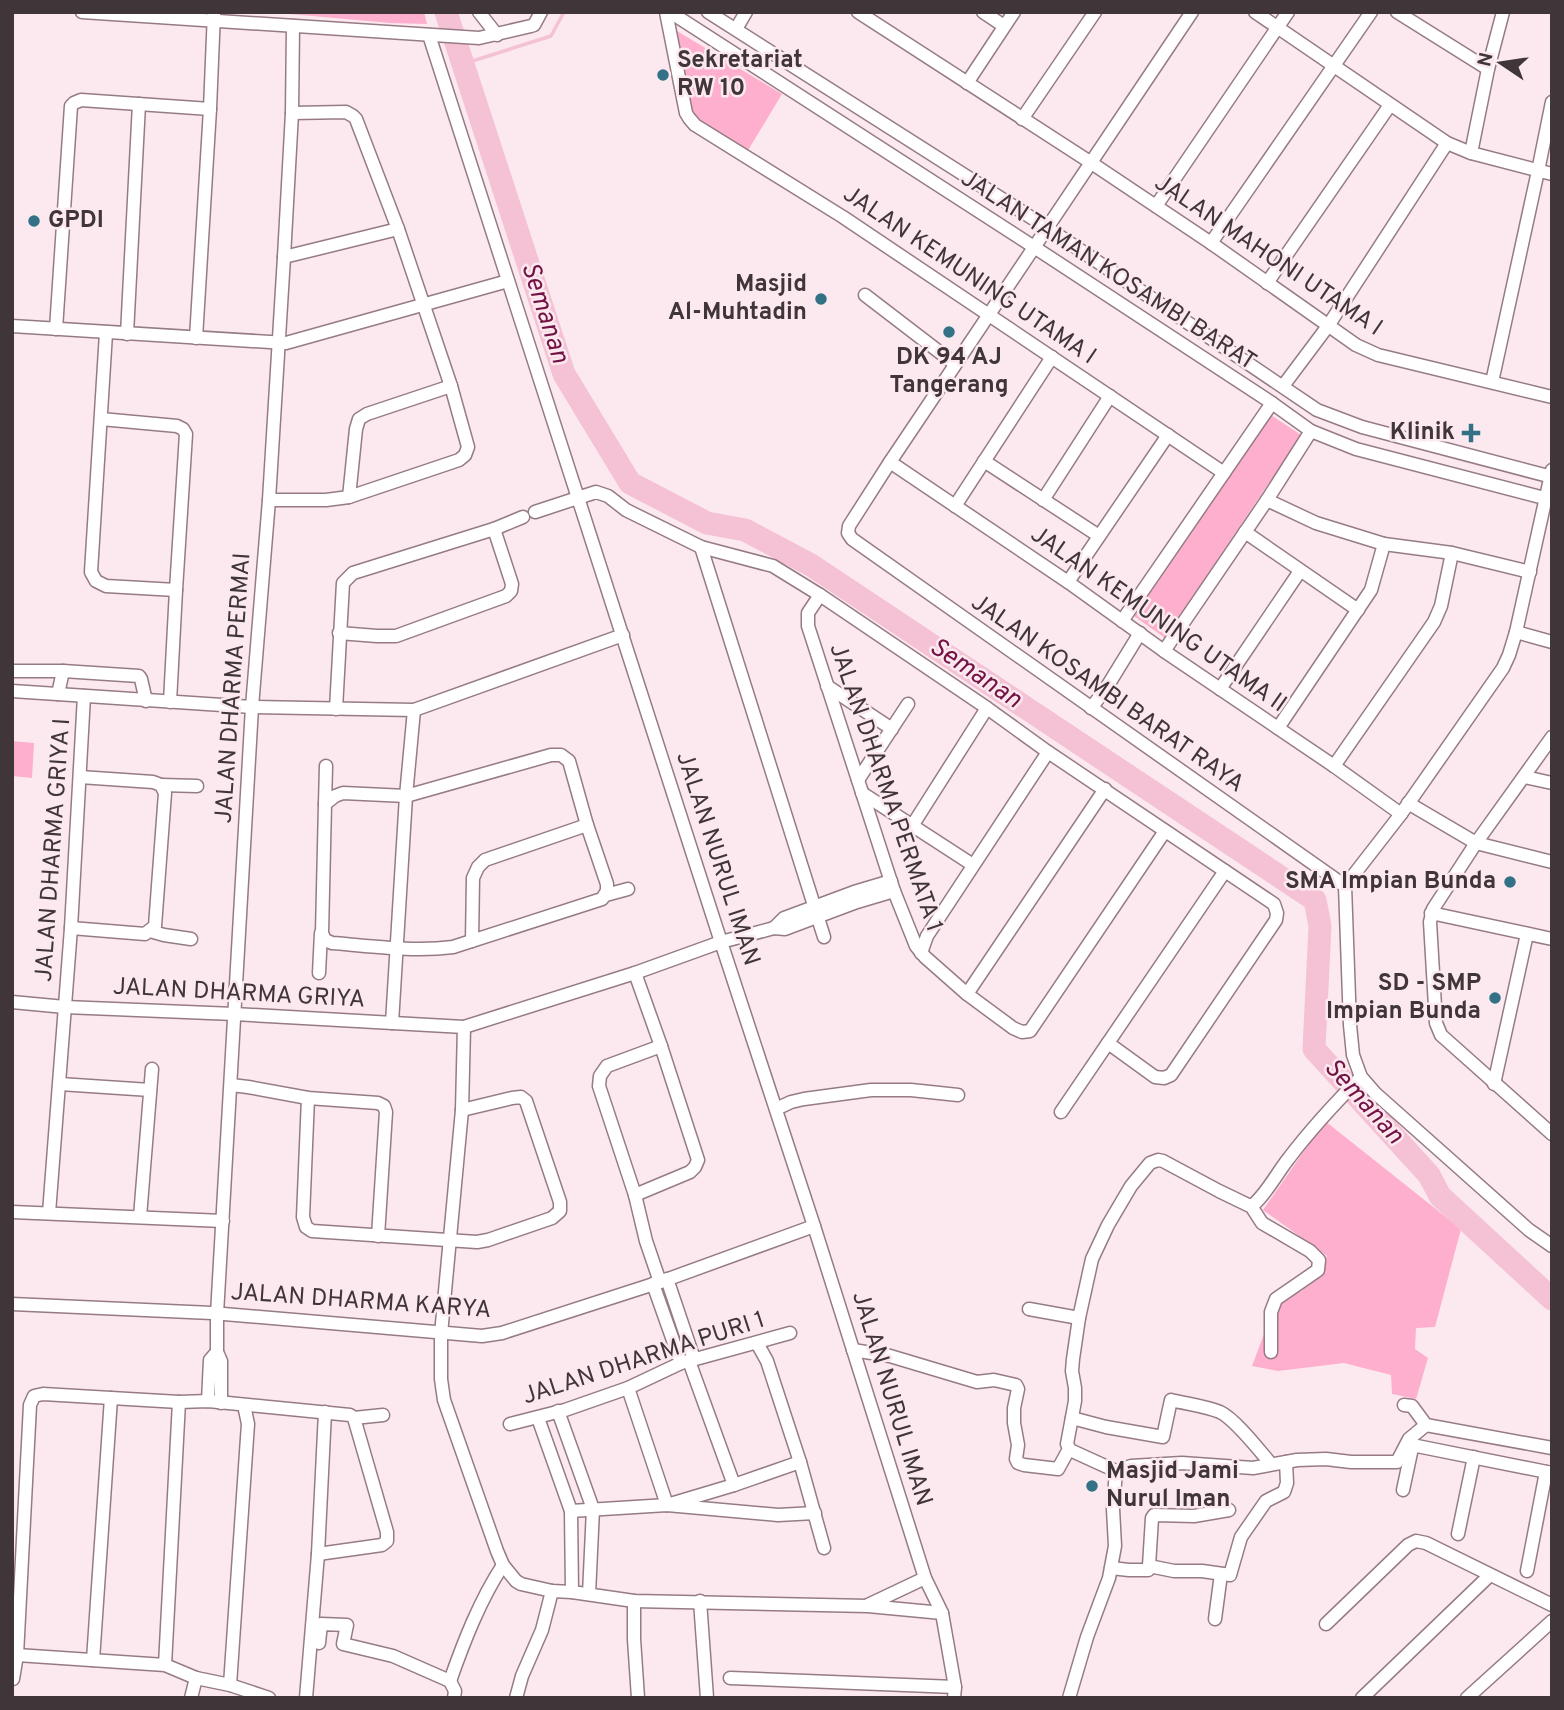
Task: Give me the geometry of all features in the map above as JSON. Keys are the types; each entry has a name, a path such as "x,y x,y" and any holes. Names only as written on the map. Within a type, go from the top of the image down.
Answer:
{"street":[{"path":"82,12 214,17 293,26 479,38 534,25 541,12"},
{"path":"479,12 497,35"},
{"name":"JALAN KEMUNING UTAMA I","path":"668,12 686,113 695,125 843,217 1224,472"},
{"name":"JALAN TAMAN KOSAMBI BARAT","path":"668,12 1034,246 1311,431 1356,449 1547,498"},
{"name":"JALAN TAMAN KOSAMBI BARAT","path":"708,12 1046,228 1317,410 1362,427 1551,476"},
{"path":"736,29 746,12"},
{"name":"JALAN MAHONI UTAMA I","path":"858,12 1156,206 1356,345 1378,355 1552,397"},
{"path":"983,12 1004,26"},
{"path":"967,83 1014,12"},
{"path":"1022,119 1095,12"},
{"path":"890,462 1192,12"},
{"path":"1255,12 1447,143 1471,153 1552,174"},
{"path":"1156,206 1288,12"},
{"path":"1211,243 1371,12"},
{"path":"1397,12 1488,69"},
{"path":"1471,153 1503,12"},
{"path":"196,338 214,17"},
{"name":"JALAN DHARMA PERMAI","path":"214,1402 210,1360 217,1352 252,707 269,500 284,257 292,113 293,26"},
{"name":"JALAN NURUL IMAN","path":"432,35 508,281 925,1578 942,1613 955,1692"},
{"path":"56,329 71,106 81,100 210,108"},
{"path":"1492,382 1552,102"},
{"path":"127,334 139,104"},
{"path":"1267,283 1390,105"},
{"path":"269,500 326,500 349,497 458,460 465,456 468,447 451,386 398,229 358,122 346,112 292,113"},
{"path":"1283,386 1328,326 1447,143"},
{"path":"284,257 398,229"},
{"path":"12,326 286,343 508,281"},
{"path":"865,295 955,364"},
{"path":"106,332 91,572 96,581 106,586 176,590"},
{"path":"955,506 1052,357"},
{"path":"349,497 359,419 366,414 451,386"},
{"path":"1043,500 1110,396"},
{"path":"1122,621 1272,403"},
{"path":"101,419 177,426 186,434 170,702"},
{"path":"1164,651 1311,431"},
{"path":"1068,582 1168,435"},
{"path":"984,461 1099,536"},
{"name":"JALAN KEMUNING UTAMA II","path":"890,462 1334,766 1405,808 1476,843 1552,862"},
{"name":"JALAN KOSAMBI BARAT RAYA","path":"890,462 849,526 848,533 852,539 1345,886"},
{"path":"1551,476 1516,632 1503,668 1405,808 1345,886 1350,1025 1359,1079 1529,1230 1552,1246"},
{"path":"336,709 343,583 353,573 494,529 596,492 701,547 773,566 820,595 1274,904 1278,913 1276,920 1171,1075 1155,1077 1108,1043"},
{"path":"1267,500 1315,523 1384,544 1452,553 1530,572"},
{"path":"340,633 396,636 506,596 511,591 512,584 494,529"},
{"path":"1245,532 1358,610"},
{"path":"1278,728 1371,590 1384,544"},
{"path":"701,547 824,937"},
{"path":"1334,766 1434,622 1441,606 1452,553"},
{"path":"1220,689 1300,571"},
{"name":"JALAN DHARMA PERMATA 1","path":"820,595 808,613 808,626 892,886 921,953 967,994 1013,1028 1022,1032 1030,1031 1165,831"},
{"path":"1516,632 1552,642"},
{"path":"1091,708 1140,634"},
{"path":"12,691 252,707 414,710 623,635"},
{"path":"12,671 139,676 146,701"},
{"path":"58,694 63,671"},
{"path":"827,686 892,729"},
{"name":"JALAN DHARMA GRIYA I","path":"49,1213 71,928 84,696"},
{"path":"858,780 908,704"},
{"path":"912,826 987,708"},
{"path":"392,1023 414,710"},
{"path":"1552,737 1476,843 1431,913 1430,922 1436,1018 1441,1035 1552,1133"},
{"path":"921,953 927,936 1048,752"},
{"path":"325,804 343,793 406,796 551,755 565,757 569,761 607,884 606,895"},
{"path":"319,973 326,766"},
{"path":"1525,777 1552,783"},
{"path":"80,778 197,786"},
{"path":"71,928 145,934 155,926 164,793 161,785"},
{"path":"967,994 1105,789"},
{"path":"862,793 973,866"},
{"path":"472,941 473,878 478,867 485,860 587,825"},
{"path":"1061,1112 1225,871"},
{"path":"892,886 857,902 816,912 785,929 774,928 721,942 635,973 464,1027 462,1110 441,1334 441,1379 444,1400 503,1565 521,1584 552,1591 634,1601 868,1606 942,1613"},
{"path":"321,933 325,940 332,943 396,948 453,947 596,902 606,895 628,889"},
{"path":"1431,913 1552,939"},
{"path":"150,931 191,939"},
{"path":"1494,1084 1527,934"},
{"path":"635,973 662,1045 698,1158 690,1172 635,1195"},
{"name":"JALAN DHARMA GRIYA","path":"12,1002 464,1027"},
{"path":"662,1045 607,1066 599,1080 600,1088 635,1195 646,1241 734,1485"},
{"path":"140,1217 152,1069"},
{"path":"1251,1206 1317,1123 1359,1079"},
{"path":"60,1084 150,1090"},
{"path":"231,1085 308,1098 377,1103 385,1108 378,1236"},
{"path":"776,1109 791,1102 871,1090 911,1090 958,1096"},
{"path":"308,1098 303,1217 306,1227 312,1231 477,1242 552,1217 560,1211 560,1202 526,1101 521,1097 512,1098 462,1110"},
{"path":"1271,1352 1272,1305 1276,1299 1318,1270 1319,1259 1262,1223 1251,1206 1163,1161 1150,1163 1131,1186 1092,1259 1073,1359 1075,1388 1067,1444 1069,1449 1116,1471 1131,1466 1182,1463 1253,1468 1326,1459 1397,1462 1409,1439 1426,1425"},
{"path":"12,1212 223,1221"},
{"name":"JALAN DHARMA KARYA","path":"12,1304 217,1314 482,1336 502,1333 660,1282 814,1226"},
{"path":"1029,1309 1079,1318"},
{"name":"JALAN DHARMA PURI 1","path":"510,1424 565,1410 628,1388 688,1361 790,1332"},
{"path":"758,1343 800,1462 824,1548"},
{"path":"853,1350 890,1356 977,1382 994,1380 1016,1385 1018,1389 1014,1423 1018,1462 1058,1469 1069,1449"},
{"path":"628,1388 667,1505"},
{"path":"13,1679 17,1655 30,1405 34,1396 43,1394 214,1402 325,1412 350,1415 354,1418 383,1415"},
{"path":"93,1660 111,1398"},
{"path":"1072,1418 1163,1437 1171,1400 1203,1407 1222,1413 1271,1464"},
{"path":"165,1665 179,1402"},
{"path":"230,1685 247,1438 244,1405"},
{"path":"1404,1405 1412,1406 1426,1425 1552,1448"},
{"path":"558,1411 593,1510 589,1594"},
{"path":"306,1698 318,1554 325,1412"},
{"path":"318,1554 382,1545 387,1541 387,1532 354,1418"},
{"path":"538,1418 571,1511 572,1592"},
{"path":"1403,1490 1414,1447 1549,1473 1527,1571"},
{"path":"1458,1534 1474,1457"},
{"path":"667,1505 800,1462"},
{"path":"1150,1566 1174,1571 1230,1575 1241,1536 1266,1502 1284,1492 1287,1483 1286,1462"},
{"path":"1069,1698 1087,1637 1110,1578 1115,1546 1113,1510 1116,1471"},
{"path":"571,1511 667,1505 778,1515 816,1513"},
{"path":"1111,1568 1148,1570 1153,1515 1195,1517 1228,1510"},
{"path":"1326,1623 1408,1545 1416,1541 1426,1543 1552,1605"},
{"path":"450,1681 488,1588 503,1565"},
{"path":"1215,1619 1221,1574"},
{"path":"1362,1698 1490,1575"},
{"path":"868,1606 925,1578"},
{"path":"516,1698 522,1676 542,1630 552,1591"},
{"path":"634,1601 638,1698"},
{"path":"699,1601 707,1698"},
{"path":"1467,1698 1552,1621"},
{"path":"310,1648 318,1647 321,1624 347,1625 343,1644 393,1656 450,1681 455,1691 454,1698"},
{"path":"17,1655 165,1665 196,1678 230,1685 269,1698"},
{"path":"191,1698 196,1678"},
{"path":"730,1678 955,1692"}],"shaded area":[{"path":"267,12 424,12 427,24 390,23"},
{"path":"677,31 782,94 747,152 692,116"},
{"path":"1271,415 1301,435 1165,638 1134,616"},
{"path":"12,741 34,743 32,778 12,776"},
{"path":"1325,1121 1461,1229 1435,1327 1416,1328 1415,1349 1428,1358 1416,1399 1392,1394 1391,1375 1344,1363 1278,1371 1252,1366 1277,1299 1302,1291 1327,1256 1263,1210"}],"waterway":[{"name":"Semanan","path":"446,12 564,374 630,483 707,523 745,530 811,565 1315,900 1320,926 1314,1049 1429,1175 1440,1196 1552,1299"},
{"path":"463,64 551,36 564,12"}],"place":[{"name":"Sekretariat RW 10","path":"663,75"},
{"name":"GPDI","path":"34,221"},
{"name":"Masjid Al-Muhtadin","path":"821,299"},
{"name":"DK 94 AJ Tangerang","path":"949,332"},
{"name":"Klinik","path":"1471,433"},
{"name":"SMA Impian Bunda","path":"1510,882"},
{"name":"SD - SMP Impian Bunda","path":"1495,998"},
{"name":"Masjid Jami Nurul Iman","path":"1092,1486"}]}
